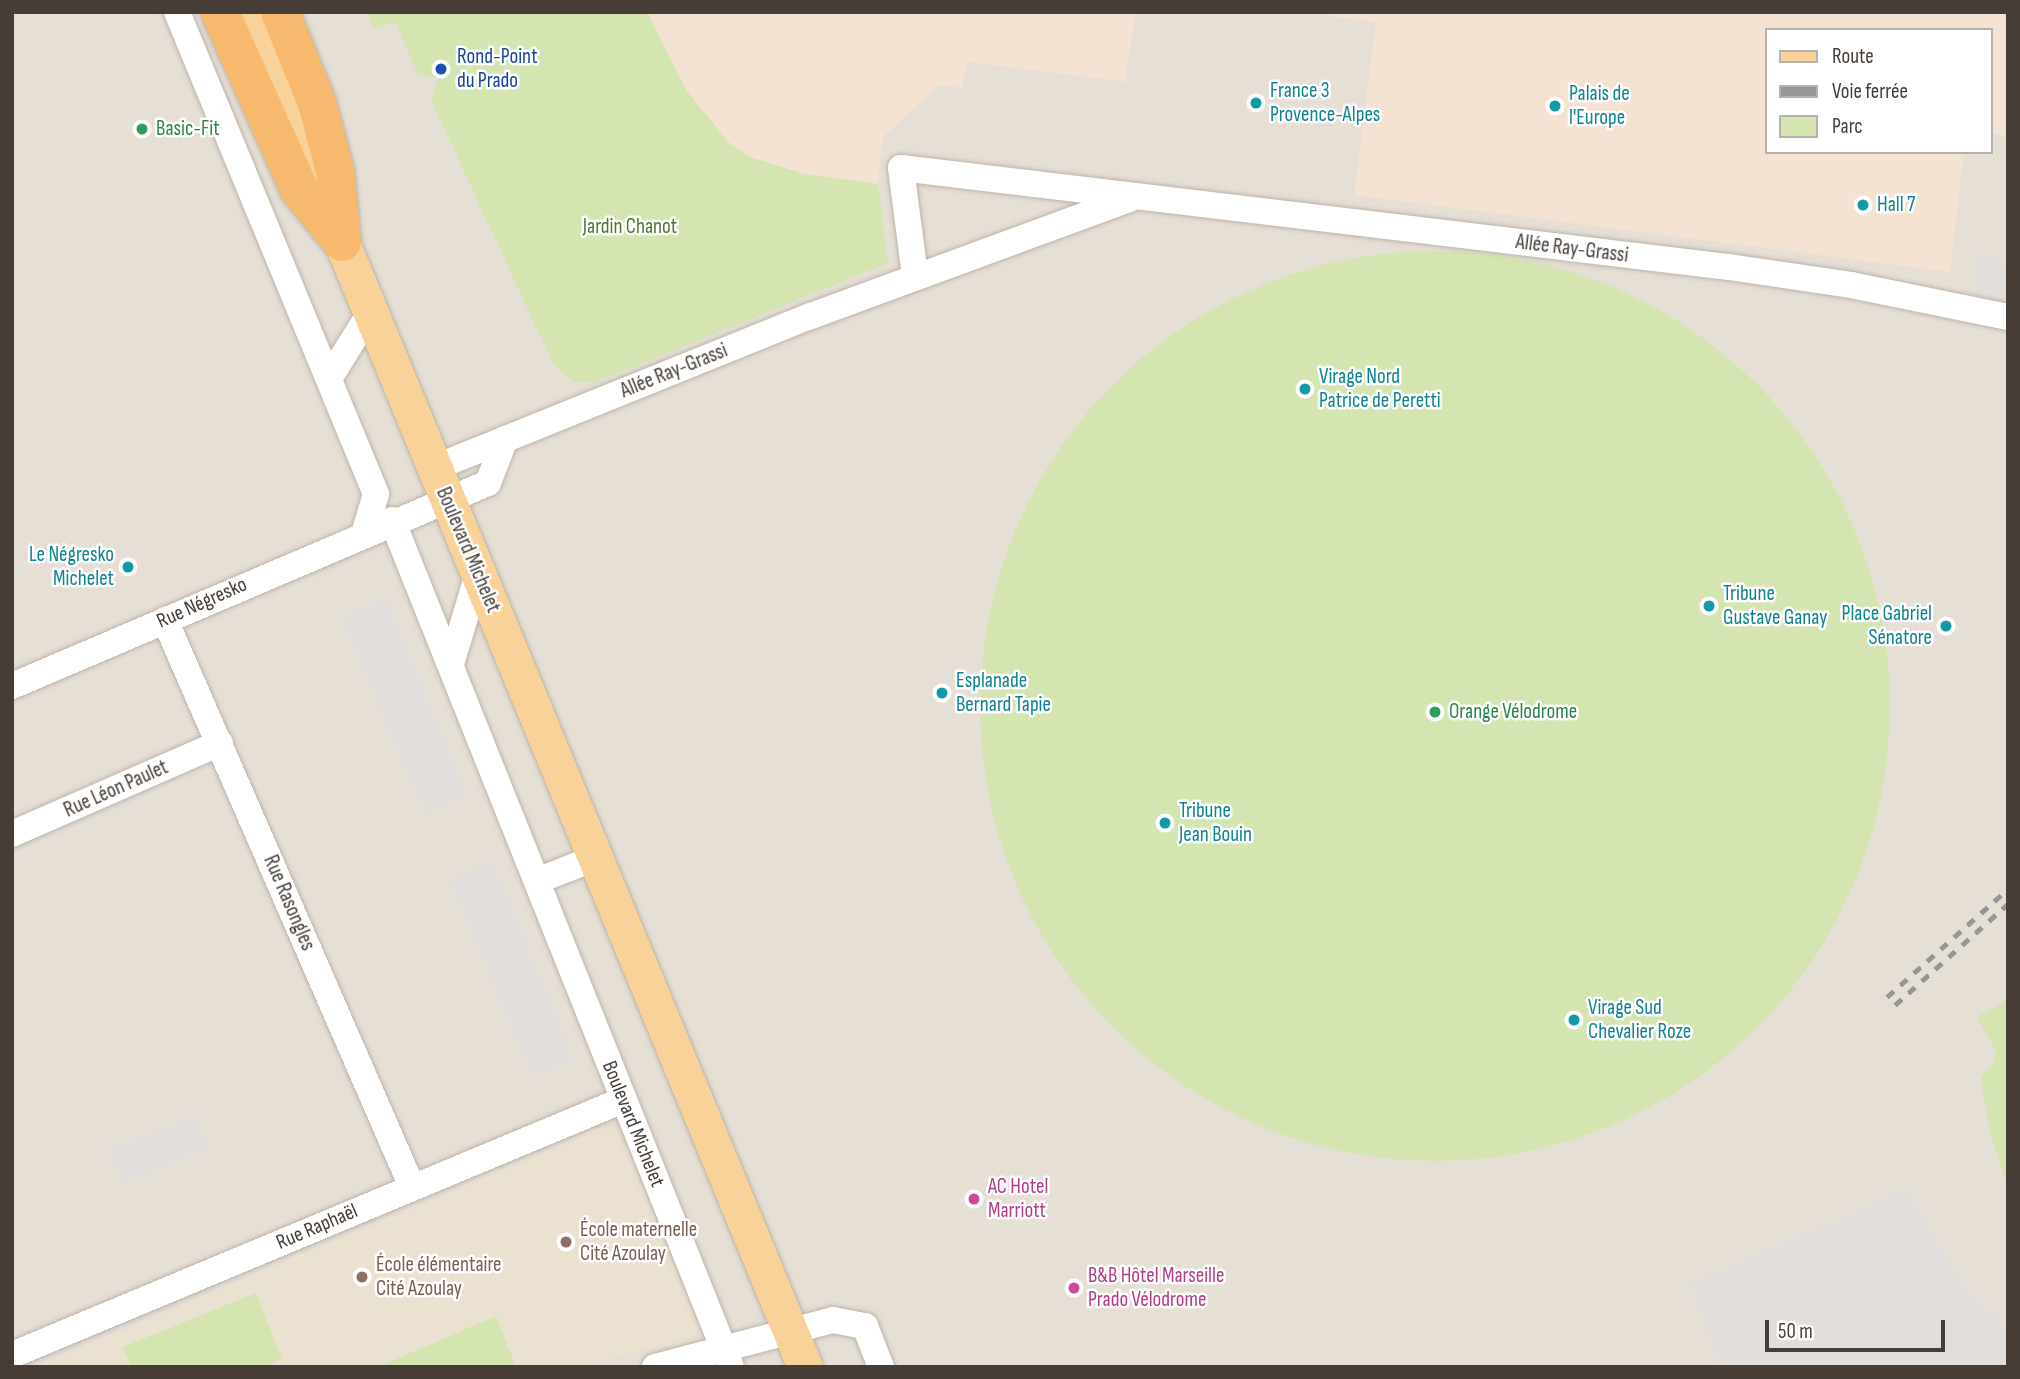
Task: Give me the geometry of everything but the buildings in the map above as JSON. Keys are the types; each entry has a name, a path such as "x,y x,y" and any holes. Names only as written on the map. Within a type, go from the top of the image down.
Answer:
{"highway":[{"path":"220,12 299,189 342,242"},
{"path":"280,12 317,103 335,171 342,242"}],"main road":[{"path":"201,12 285,197 305,223 342,242"},
{"name":"Boulevard Michelet","path":"247,12 805,1367"}],"street":[{"path":"177,12 330,377 376,494 364,534"},
{"name":"Allée Ray-Grassi","path":"915,276 901,168 1729,267 1852,285 2008,317"},
{"name":"Allée Ray-Grassi","path":"505,439 915,276 1134,197"},
{"path":"330,377 370,313"},
{"name":"Rue Négresko","path":"12,686 364,534 391,520 440,484 488,483 505,439"},
{"name":"Boulevard Michelet","path":"391,520 728,1359"},
{"path":"451,664 478,574"},
{"name":"Rue Rasongles","path":"165,620 412,1186"},
{"name":"Rue Léon Paulet","path":"12,834 220,743"},
{"path":"537,881 596,858"},
{"name":"Rue Raphaël","path":"12,1355 623,1100"},
{"path":"655,1367 728,1359 791,1333 833,1320 865,1326 881,1367"}],"shaded area":[{"path":"12,12 2008,12 2008,1367 12,1367"},
{"path":"647,12 1136,12 1125,82 967,62 962,88 939,85 883,137 878,184 804,174 750,157 730,144 696,106 668,60"},
{"path":"1296,12 2008,12 2008,136 1992,134 1992,28 1764,28 1764,154 1964,154 1950,272 1354,195 1376,22"},
{"path":"1977,254 2008,258 2008,317 1973,310"},
{"path":"387,598 467,796 424,814 341,617"},
{"path":"137,780 150,793 12,853 12,834"},
{"path":"493,860 574,1059 531,1076 450,880"},
{"path":"590,1111 597,1128 43,1361 36,1345"},
{"path":"195,1114 209,1147 121,1184 108,1151"},
{"path":"603,1126 619,1132 701,1327 691,1340 572,1367 33,1367"},
{"path":"1906,1189 1966,1288 2008,1326 2008,1367 1720,1367 1689,1284"}],"green space":[{"name":"Jardin Chanot","path":"367,12 647,12 686,90 730,144 750,157 804,174 878,184 888,263 593,383 573,381 554,366 431,100 438,78 418,74 395,22 375,29"},
{"name":"Orange Vélodrome","path":"1435,251 1524,260 1609,286 1688,328 1756,385 1813,453 1855,532 1881,617 1890,706 1881,795 1855,880 1813,959 1756,1027 1688,1084 1609,1126 1524,1152 1435,1161 1346,1152 1261,1126 1182,1084 1114,1027 1057,959 1015,880 989,795 980,706 989,617 1015,532 1057,453 1114,385 1182,328 1261,286 1346,260"},
{"path":"2008,999 2008,1187 1990,1134 1981,1078 1995,1061 1996,1051 1977,1017"},
{"path":"256,1293 282,1359 262,1367 131,1367 123,1347"},
{"path":"496,1316 516,1367 378,1367"}],"railway":[{"path":"1887,997 2008,889"},
{"path":"1895,1005 2008,904"}],"place":[{"name":"Rond-Point du Prado","path":"441,69"},
{"name":"France 3 Provence-Alpes","path":"1256,103"},
{"name":"Palais de l'Europe","path":"1555,106"},
{"name":"Basic-Fit","path":"142,129"},
{"name":"Hall 7","path":"1863,205"},
{"name":"Virage Nord Patrice de Peretti","path":"1305,389"},
{"name":"Le Négresko Michelet","path":"128,567"},
{"name":"Tribune Gustave Ganay","path":"1709,606"},
{"name":"Place Gabriel Sénatore","path":"1946,626"},
{"name":"Esplanade Bernard Tapie","path":"942,693"},
{"name":"Orange Vélodrome","path":"1435,712"},
{"name":"Tribune Jean Bouin","path":"1165,823"},
{"name":"Virage Sud Chevalier Roze","path":"1574,1020"},
{"name":"AC Hotel Marriott","path":"974,1199"},
{"name":"École maternelle Cité Azoulay","path":"566,1242"},
{"name":"École élémentaire Cité Azoulay","path":"362,1277"},
{"name":"B&B Hôtel Marseille Prado Vélodrome","path":"1074,1288"}]}
